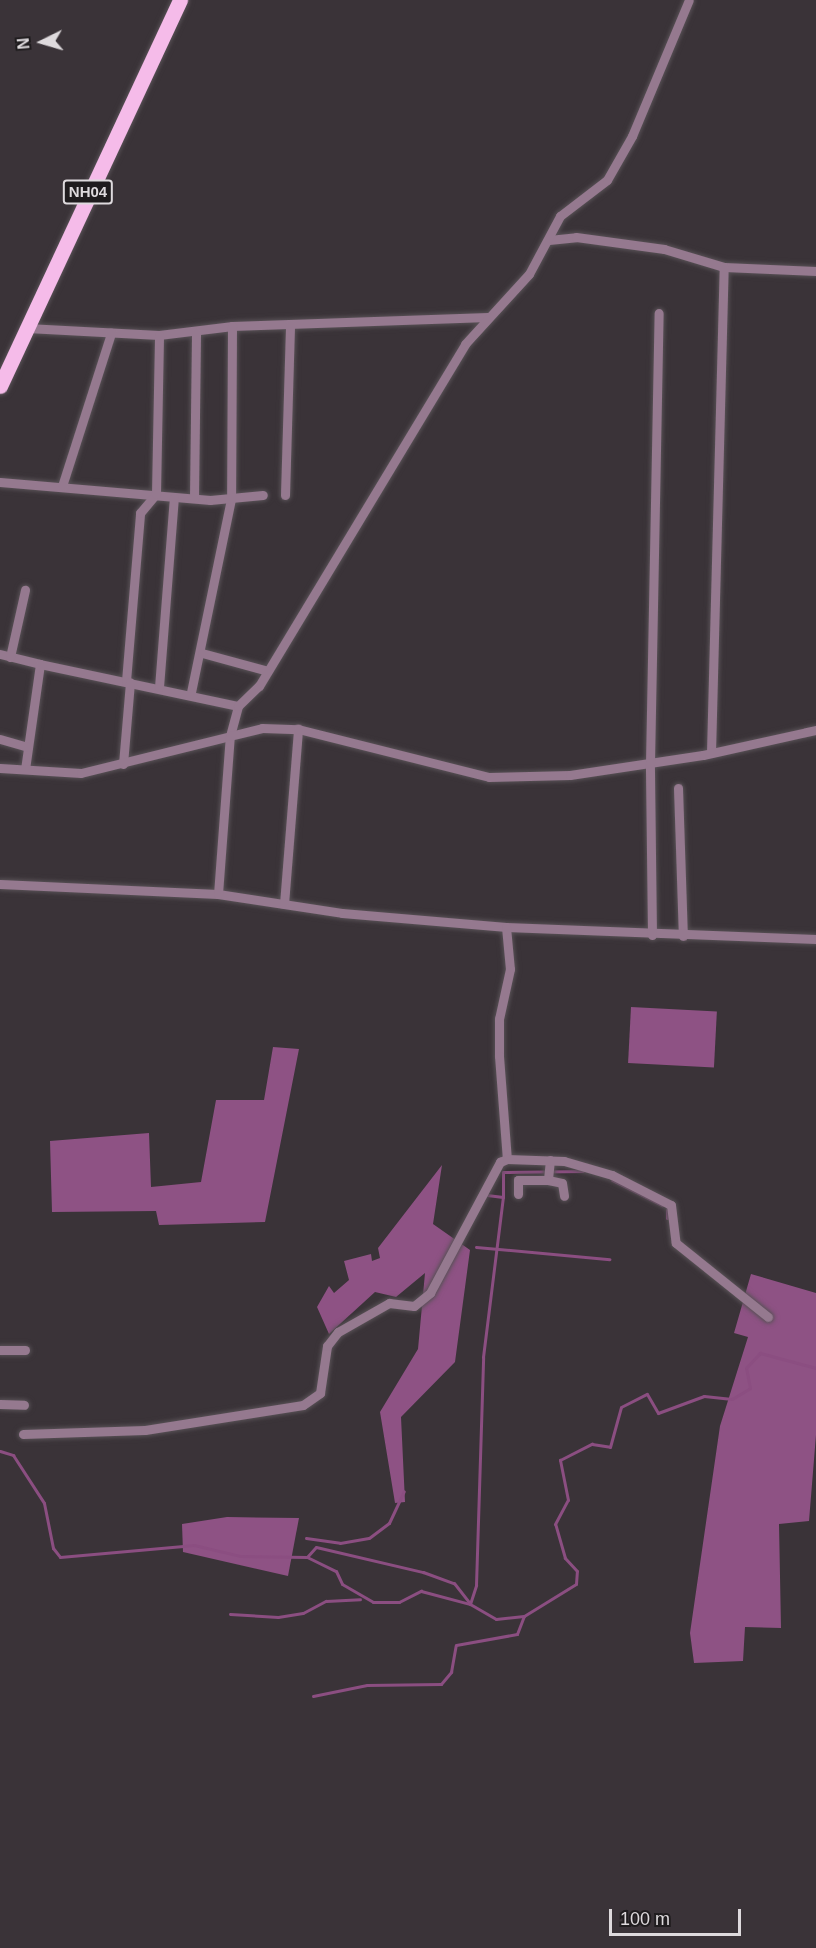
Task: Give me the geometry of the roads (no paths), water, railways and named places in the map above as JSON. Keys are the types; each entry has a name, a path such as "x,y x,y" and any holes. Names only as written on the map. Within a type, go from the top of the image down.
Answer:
{"main road":[{"name":"NH04","path":"0,386 180,0"}],"street":[{"path":"218,894 230,736 238,706 268,671 405,436 488,317 529,274 560,216 612,171 689,0"},
{"path":"549,240 576,237 664,249 724,267 816,271"},
{"path":"711,753 724,267"},
{"path":"652,934 650,763 659,313"},
{"path":"27,328 159,335 232,326 488,317"},
{"path":"285,495 290,324"},
{"path":"191,693 202,652 231,499 232,326"},
{"path":"194,498 196,332"},
{"path":"62,486 111,333"},
{"path":"123,764 140,513 156,494 159,335"},
{"path":"0,482 156,494 174,498 231,499 263,495"},
{"path":"159,687 174,498"},
{"path":"10,657 25,590"},
{"path":"202,652 268,671"},
{"path":"0,654 128,682 191,693 238,706"},
{"path":"25,769 40,664"},
{"path":"0,768 81,773 262,728 298,729 489,777 570,775 711,753 816,730"},
{"path":"284,904 298,729"},
{"path":"0,739 28,747"},
{"path":"678,788 682,936"},
{"path":"0,884 218,894 284,904 506,927 682,936 816,939"},
{"path":"506,927 510,969 499,1019 499,1056 507,1159"},
{"path":"23,1434 145,1430 303,1404 320,1393 327,1346 338,1332 389,1304 414,1306 430,1293 500,1162 507,1159 550,1160 612,1175 671,1205 676,1243 768,1317"},
{"path":"548,1180 550,1160"},
{"path":"518,1194 518,1180 548,1180 561,1183 564,1196"},
{"path":"0,1350 25,1350"},
{"path":"0,1404 24,1405"}],"waterway":[{"path":"487,1195 503,1197 503,1172 583,1171"},
{"path":"612,1180 662,1205"},
{"path":"470,1604 476,1585 483,1357 503,1197"},
{"path":"667,1208 667,1218"},
{"path":"476,1247 609,1259"},
{"path":"0,1451 13,1455 44,1503 53,1548 60,1557 194,1545 240,1556 307,1557 336,1571 342,1584 373,1602 399,1602 421,1591 470,1604 496,1619 524,1616 576,1584 577,1571 565,1558 555,1524 568,1500 560,1460 592,1444 610,1447 621,1407 647,1394 658,1413 704,1396 732,1399 750,1388 746,1368 760,1353 816,1368"},
{"path":"306,1538 340,1543 369,1538 389,1523 404,1491"},
{"path":"307,1557 316,1547 423,1572 454,1583 469,1602"},
{"path":"230,1614 278,1617 303,1613 326,1601 360,1599"},
{"path":"313,1696 367,1685 441,1684 451,1672 456,1645 517,1634 524,1616"}]}
